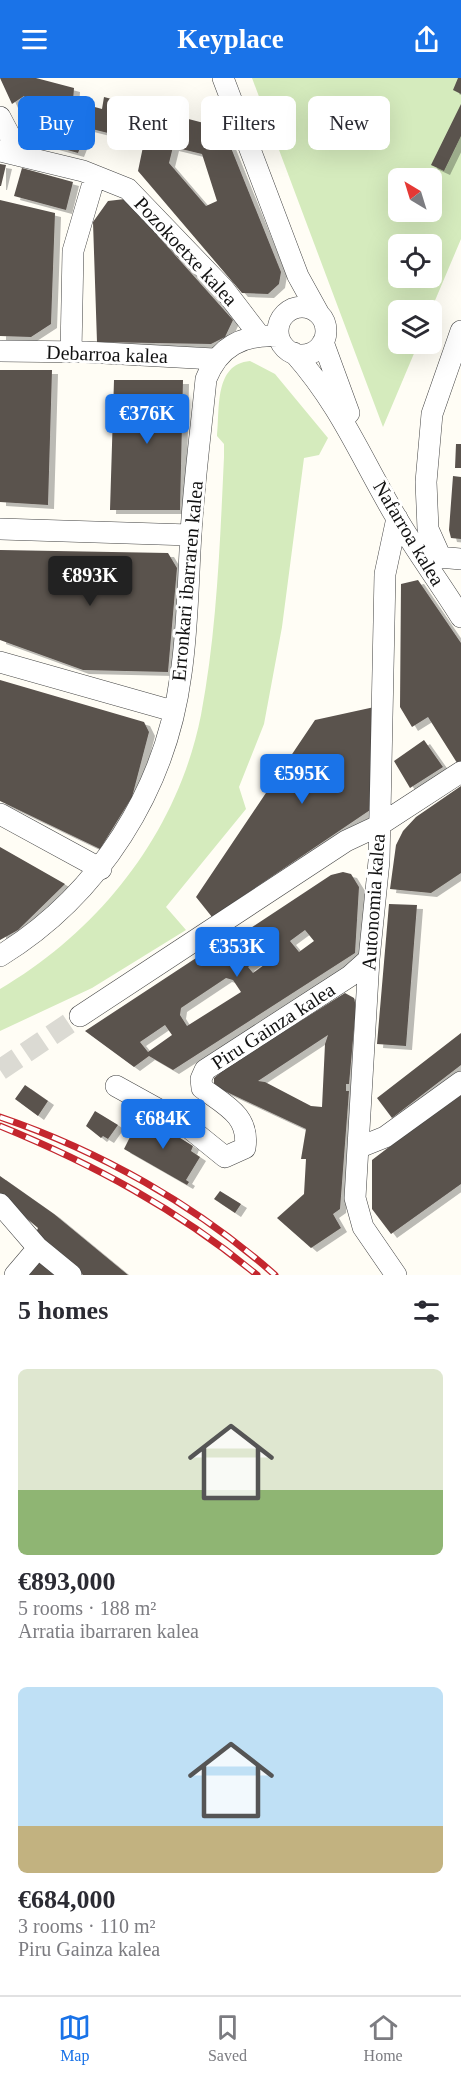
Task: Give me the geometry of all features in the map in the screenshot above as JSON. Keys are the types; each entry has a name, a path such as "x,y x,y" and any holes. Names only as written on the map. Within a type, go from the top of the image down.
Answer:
{"street":[{"path":"223,78 298,276 325,323 323,342 309,354 287,350 269,335"},
{"path":"0,117 10,153"},
{"name":"Pozokoetxe kalea","path":"10,153 95,176 128,189 269,335"},
{"path":"71,352 73,250 95,176"},
{"path":"214,359 240,340 269,335 278,328 298,276"},
{"path":"284,314 302,306 319,314"},
{"path":"389,553 433,553 426,482 432,414 461,331"},
{"name":"Nafarroa kalea","path":"323,342 360,448"},
{"name":"Debarroa kalea","path":"0,351 214,359"},
{"name":"Nafarroa kalea","path":"294,353 330,398 360,448 397,518 433,553 461,617"},
{"name":"Erronkari ibarraren kalea","path":"0,956 57,915 100,869 116,848 154,776 181,676 191,569 190,535 206,379 214,359"},
{"name":"Autonomia kalea","path":"396,1275 359,1218 355,1198 360,1147 369,959 380,861 378,826 385,574 397,518"},
{"path":"0,529 190,535"},
{"path":"0,662 173,711"},
{"path":"80,1016 346,841 378,826 461,772"},
{"path":"0,814 100,869"},
{"name":"Piru Gainza kalea","path":"116,1086 183,1123 225,1157 235,1154 245,1148 247,1133 242,1120 202,1088 201,1079 205,1070 350,976 369,959"},
{"path":"360,1147 385,1137 461,1082"},
{"path":"0,1204 38,1248 71,1275"},
{"path":"15,1275 38,1248"}],"green space":[{"path":"252,78 461,78 461,239 442,284 442,234 388,234 388,288 440,288 435,300 388,300 388,354 414,354 383,427 279,150 296,150 296,96 259,96"},
{"path":"250,361 275,374 328,438 319,455 304,458 282,627 264,724 239,787 246,809 166,907 186,930 92,988 0,1031 0,989 37,965 71,938 102,907 130,873 154,837 174,798 190,758 201,715 211,651 217,586 224,457 224,444 217,436 219,401 230,370 238,364"}],"building":[{"path":"0,78 36,78 74,88 73,96 18,96 18,100 12,104"},
{"path":"458,78 461,78 461,94 453,90"},
{"path":"104,97 107,98 107,133 95,130 95,107 102,109"},
{"path":"461,104 461,136 444,171 442,168 431,165"},
{"path":"189,119 201,122 201,150 232,150 281,272 279,284 268,294 242,293 138,171 142,150 172,150 169,163 206,206 217,201 202,154 185,150 189,150"},
{"path":"0,164 6,165 1,186 0,186"},
{"path":"22,168 73,182 66,210 14,196"},
{"path":"125,199 233,320 225,337 211,344 97,342 93,222 108,201"},
{"path":"0,200 55,213 51,324 31,337 0,336"},
{"path":"0,370 52,370 48,505 0,502"},
{"path":"114,380 183,380 180,510 110,510"},
{"path":"456,444 461,444 461,468 455,468"},
{"path":"453,476 461,477 461,539 451,538 449,530"},
{"path":"0,550 168,553 177,568 168,672 83,670 0,640"},
{"path":"418,580 461,643 461,765 459,766 428,717 412,727 400,707 401,584"},
{"path":"0,680 144,722 149,732 132,797 100,849 0,801"},
{"path":"379,706 376,806 212,917 196,897 315,720"},
{"path":"424,740 443,767 410,788 394,761"},
{"path":"461,786 461,873 431,893 390,889 396,845 403,831 416,817"},
{"path":"0,847 65,884 18,930 0,940"},
{"path":"343,872 351,874 359,887 355,953 173,1070 149,1056 134,1067 85,1031 228,937 231,941 331,875","holes":["305,930 314,941 299,952 290,941","259,959 264,965 253,973 248,967","226,978 233,980 241,992 187,1026 180,1015 181,1008","165,1025 172,1035 148,1052 140,1042"]},
{"path":"389,904 417,905 406,1046 377,1044"},
{"path":"345,993 354,998 356,1007 349,1084 346,1084 346,1091 349,1091 340,1209 333,1214 341,1228 311,1248 277,1218 304,1194 306,1159 301,1159 306,1129 214,1086 214,1078 219,1072","holes":["328,1035 325,1044 322,1107 311,1106 265,1082 258,1081"]},
{"path":"461,1033 461,1065 392,1118 377,1098"},
{"path":"25,1085 48,1101 38,1116 15,1099"},
{"path":"461,1092 461,1184 391,1234 372,1209 372,1160"},
{"path":"95,1111 118,1125 108,1139 103,1136 101,1138 86,1126"},
{"path":"139,1119 149,1124 151,1120 193,1146 191,1151 200,1157 186,1180 189,1182 187,1185 124,1149"},
{"path":"0,1176 54,1214 128,1275 83,1275 35,1235 38,1228 0,1196"},
{"path":"220,1191 241,1204 235,1213 214,1199"},
{"path":"44,1260 62,1275 19,1275"}],"tunnel":[{"path":"0,1070 80,1016"}],"railway":[{"path":"0,1117 74,1146 145,1182 213,1226 275,1275"},
{"path":"0,1126 68,1156 134,1190 197,1230 257,1275"}]}
